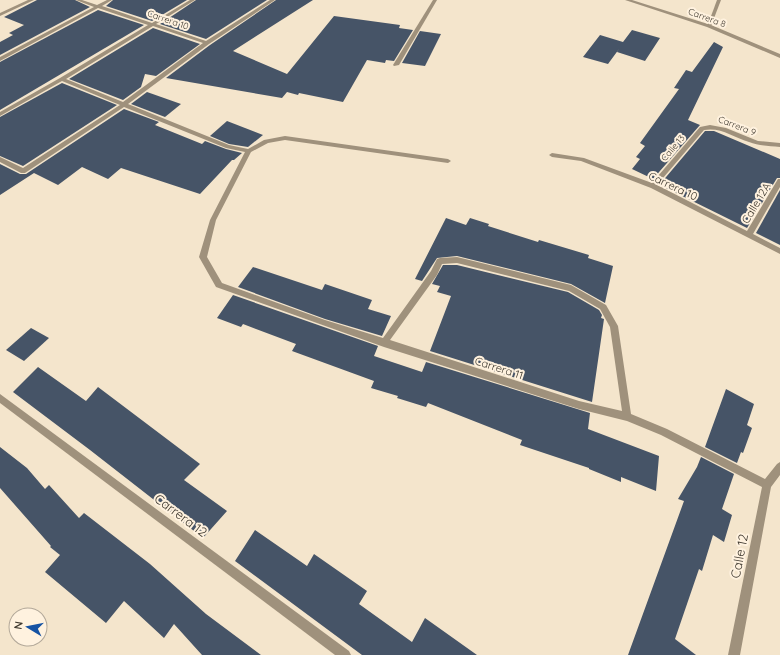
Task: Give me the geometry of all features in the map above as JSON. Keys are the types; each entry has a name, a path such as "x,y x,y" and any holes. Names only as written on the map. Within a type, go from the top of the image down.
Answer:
{"street":[{"path":"0,15 32,0"},
{"name":"Carrera 10","path":"78,0 207,43"},
{"path":"0,59 110,0"},
{"path":"0,114 62,79 193,0"},
{"path":"0,160 23,172 123,105 207,43 274,0"},
{"path":"396,65 435,0"},
{"name":"Carrera 8","path":"627,0 709,26 780,56"},
{"path":"709,26 719,0"},
{"path":"62,79 228,147 249,151 266,141 285,138 448,161"},
{"name":"Carrera 9","path":"711,125 758,143 780,145"},
{"name":"Calle 13","path":"653,186 702,128 711,125"},
{"name":"Carrera 11","path":"249,151 213,220 204,257 219,285 325,324 579,405 626,417 664,432 767,485"},
{"name":"Carrera 10","path":"552,155 582,159 653,186 780,251"},
{"name":"Calle 12A","path":"749,234 780,182"},
{"path":"384,342 434,273 440,261 457,260 571,288 602,306 614,326 626,417"},
{"name":"Carrera 12","path":"0,398 345,655"},
{"name":"Calle 12","path":"734,655 767,485 780,467"}],"building":[{"path":"37,0 75,0 90,7 0,55 0,42 13,35 9,33 24,25 4,17"},
{"path":"113,0 187,0 152,21 106,6"},
{"path":"196,0 267,0 206,39 160,24"},
{"path":"276,0 313,0 233,51 287,74 334,16 400,25 399,28 413,30 394,61 386,60 385,63 367,60 343,102 287,92 282,98 166,78 210,45"},
{"path":"98,10 144,25 0,110 0,62"},
{"path":"153,28 200,44 156,76 145,74 141,87 123,100 69,79"},
{"path":"632,30 660,38 645,61 617,52 619,49 608,64 583,57 600,35 623,42"},
{"path":"420,31 441,34 425,66 402,63"},
{"path":"714,42 723,47 688,120 700,125 653,179 632,169 640,159 636,157 645,146 640,143 679,89 674,88 686,70 692,72"},
{"path":"62,83 117,105 23,166 0,156 0,117"},
{"path":"147,92 181,104 165,117 131,104"},
{"path":"124,109 159,122 155,125 202,144 205,141 242,153 232,160 200,194 121,168 108,179 82,167 58,185 34,173 0,195 0,164 20,174 26,174"},
{"path":"227,121 263,135 248,147 229,144 210,136"},
{"path":"705,131 714,131 780,159 780,178 777,178 747,228 664,187 666,185 661,183"},
{"path":"780,190 780,245 756,233"},
{"path":"446,218 466,225 470,218 489,224 488,226 538,242 539,240 589,255 588,258 613,266 605,303 571,284 457,256 437,258 422,281 415,279"},
{"path":"443,265 457,265 568,292 599,310 602,315 601,318 604,319 592,402 430,351 451,296 437,292 440,286 432,284"},
{"path":"253,267 322,290 325,284 372,300 368,309 391,316 382,336 325,319 238,287"},
{"path":"233,295 378,346 374,356 422,372 426,362 590,413 588,429 659,456 656,491 621,477 621,482 589,468 520,445 522,440 428,403 426,407 397,398 398,396 371,388 374,381 292,351 296,344 243,324 241,327 217,318"},
{"path":"31,328 49,338 24,361 6,350"},
{"path":"38,367 86,401 98,387 200,464 184,480 227,511 203,538 13,392"},
{"path":"726,389 754,404 747,425 752,428 743,453 741,452 737,463 705,447"},
{"path":"0,447 27,468 45,489 49,485 79,518 84,513 150,564 206,614 261,655 202,655 174,624 164,638 124,601 106,623 45,572 60,555 50,547 51,546 0,488"},
{"path":"701,457 734,474 722,509 732,515 724,542 713,535 702,571 699,569 675,639 696,655 628,655 684,501 678,499 697,467"},
{"path":"255,530 307,566 314,554 367,591 359,604 412,642 425,618 477,655 362,655 235,561"}]}
